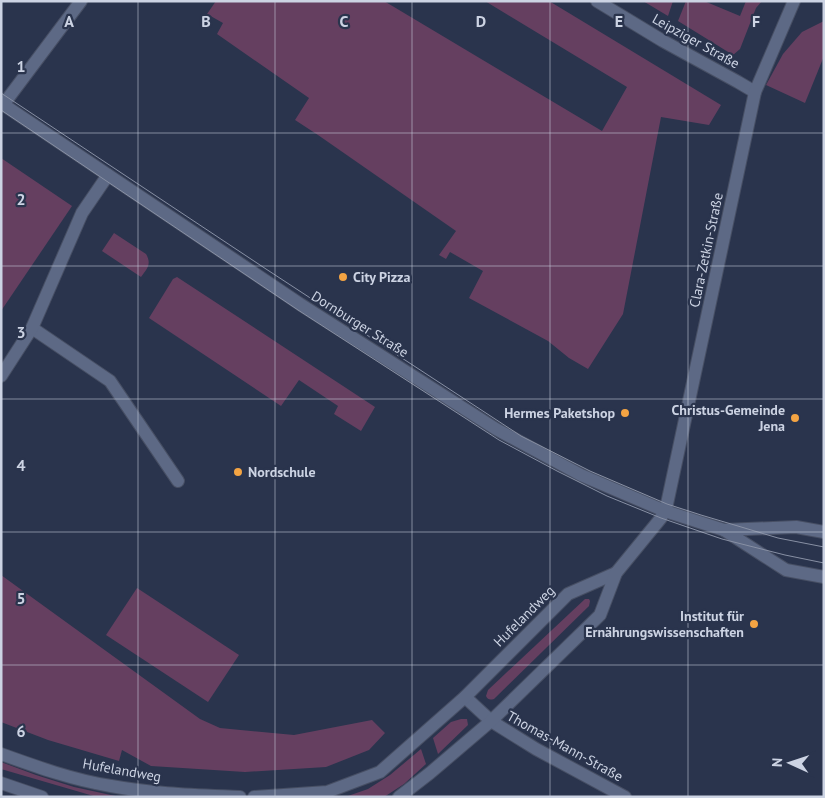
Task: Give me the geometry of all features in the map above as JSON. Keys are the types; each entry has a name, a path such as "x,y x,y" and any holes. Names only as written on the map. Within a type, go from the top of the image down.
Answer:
{"street":[{"path":"2,104 81,1"},
{"name":"Leipziger Straße","path":"597,1 663,41 755,92"},
{"name":"Clara-Zetkin-Straße","path":"665,511 755,92 794,1"},
{"name":"Dornburger Straße","path":"2,104 300,304 496,429 581,475 665,511 724,530 786,570 824,578"},
{"path":"1,376 32,328 82,213 108,175"},
{"path":"32,328 110,381 178,481"},
{"name":"Hufelandweg","path":"399,797 491,721 600,614 616,573 665,511"},
{"name":"Dornburger Straße","path":"724,530 796,527 824,532"},
{"name":"Hufelandweg","path":"254,797 327,792 380,772 465,697 568,594 616,573"},
{"path":"465,697 491,721"},
{"name":"Thomas-Mann-Straße","path":"491,721 536,749 625,797"},
{"name":"Hufelandweg","path":"1,754 47,771 110,786 169,794 240,797"},
{"path":"1,783 42,797"}],"shaded area":[{"path":"216,1 384,1 602,131 627,87 485,1 549,1 721,105 709,125 661,117 623,314 588,369 569,358 548,341 469,298 483,271 450,252 446,259 439,255 456,231 295,120 309,98 217,34 223,23 207,14"},
{"path":"643,1 673,1 668,16"},
{"path":"686,1 704,1 740,16 746,1 762,1 756,8 740,49 733,55 678,21"},
{"path":"824,21 824,56 805,103 766,85 783,54 802,32"},
{"path":"1,158 72,206 1,311"},
{"path":"114,233 146,254 149,264 141,277 102,251"},
{"path":"177,277 375,407 361,431 334,414 338,406 299,380 281,406 149,318 173,279"},
{"path":"1,575 200,719 220,728 294,735 372,720 385,733 369,750 326,767 245,772 151,766 122,750 119,761 48,740 1,722"},
{"path":"137,588 239,655 208,702 106,635"},
{"path":"585,599 589,599 589,606 494,699 490,700 486,696 488,690"},
{"path":"467,719 468,725 438,754 433,738 451,722"},
{"path":"421,749 426,764 404,784 384,797 345,797 368,789 390,775"},
{"path":"1,762 74,787 120,797 97,797 1,769"}],"tram line":[{"path":"1,93 521,436 590,471 667,504 778,538 824,547"},
{"path":"1,110 298,310 499,440 607,496 661,518 722,539 824,563"}],"place":[{"name":"City Pizza","path":"343,277"},
{"name":"Hermes Paketshop","path":"625,413"},
{"name":"Christus-Gemeinde Jena","path":"795,418"},
{"name":"Nordschule","path":"238,472"},
{"name":"Institut für Ernährungswissenschaften","path":"754,624"}]}
